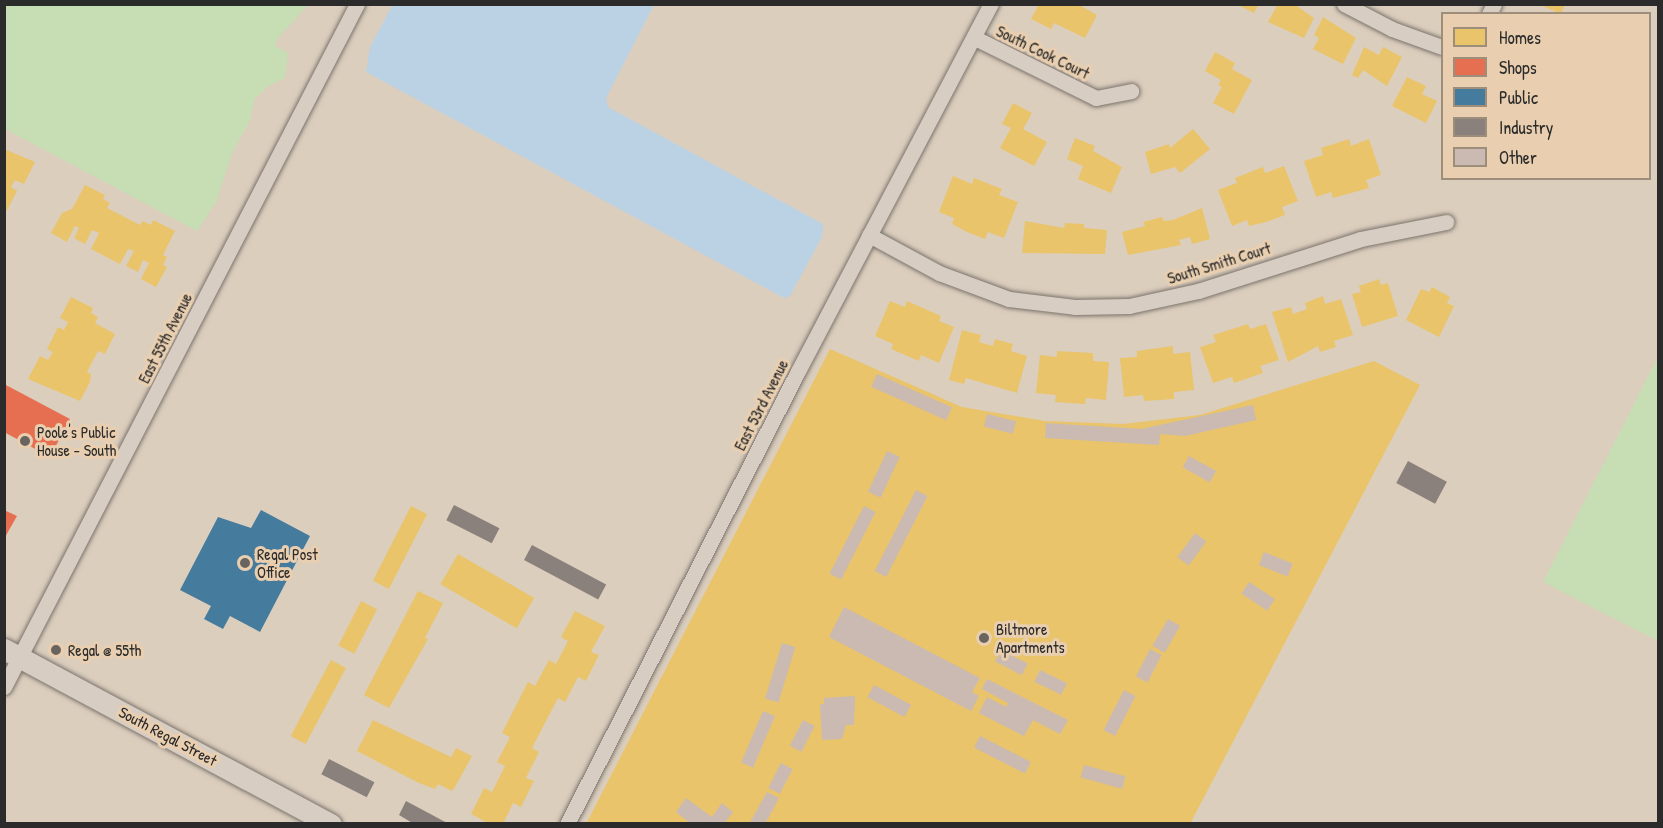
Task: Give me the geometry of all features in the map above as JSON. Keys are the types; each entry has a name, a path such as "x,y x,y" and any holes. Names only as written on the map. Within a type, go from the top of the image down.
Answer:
{"main road":[{"name":"South Regal Street","path":"12,653 331,824"}],"street":[{"name":"East 55th Avenue","path":"4,687 12,653 357,4"},
{"name":"East 53rd Avenue","path":"567,824 869,235 992,4"},
{"path":"1344,4 1392,29 1441,46"},
{"name":"South Cook Court","path":"975,38 1096,98 1131,91"},
{"name":"South Smith Court","path":"869,235 939,273 1009,299 1075,307 1129,306 1198,291 1361,238 1446,222"}],"green space":[{"path":"4,5 308,5 278,38 275,46 288,53 285,78 268,86 254,100 250,121 233,151 216,202 197,231 5,129"},
{"path":"1658,357 1658,641 1543,582"}],"water":[{"path":"393,4 654,5 606,98 608,107 823,224 822,237 790,296 784,298 366,72 370,47"}],"building: Homes":[{"path":"1039,4 1077,4 1097,15 1085,38 1054,23 1051,29 1031,19"},
{"path":"1236,4 1259,4 1254,13"},
{"path":"1278,4 1294,4 1314,18 1304,38 1268,22"},
{"path":"1538,4 1565,4 1562,12"},
{"path":"1323,17 1356,38 1343,64 1313,49 1319,38 1314,35"},
{"path":"1364,47 1379,55 1383,47 1402,57 1387,86 1363,70 1358,78 1352,75"},
{"path":"1215,52 1235,63 1232,69 1252,80 1234,114 1213,103 1222,87 1218,85 1221,80 1205,71"},
{"path":"1407,77 1426,86 1422,94 1437,101 1426,123 1392,106"},
{"path":"1013,103 1032,113 1023,129 1047,142 1034,166 1000,148 1011,128 1002,124"},
{"path":"1193,129 1210,149 1180,173 1175,167 1151,174 1145,152 1169,144 1170,148"},
{"path":"1075,138 1095,146 1093,151 1122,167 1111,193 1078,179 1083,166 1067,159"},
{"path":"1349,139 1351,146 1369,139 1381,175 1366,180 1369,188 1333,198 1331,192 1316,197 1304,161 1323,155 1321,148"},
{"path":"4,149 35,162 24,184 15,180 11,187 17,191 4,216"},
{"path":"1284,166 1298,201 1282,207 1285,215 1249,226 1247,220 1232,226 1218,190 1237,183 1235,178 1263,167 1265,173"},
{"path":"953,176 972,184 974,178 1002,189 999,195 1018,202 1004,238 988,232 985,239 967,232 952,224 954,218 939,212"},
{"path":"85,185 105,195 103,199 110,203 107,208 140,225 143,221 151,225 153,220 175,231 163,255 167,257 163,265 167,267 156,287 141,279 149,263 143,260 138,272 126,266 134,251 128,249 120,264 91,249 99,233 92,230 85,244 74,238 79,228 75,226 67,242 51,233 62,213 72,209"},
{"path":"1202,208 1210,239 1192,244 1190,237 1179,240 1181,245 1128,255 1122,232 1145,226 1143,222 1162,217 1164,221 1173,220"},
{"path":"1025,221 1064,228 1065,223 1084,224 1084,228 1107,230 1105,254 1022,253"},
{"path":"1379,279 1381,285 1388,283 1398,316 1362,327 1352,294 1361,292 1359,286"},
{"path":"1432,287 1450,297 1447,303 1454,306 1439,337 1406,320 1421,289 1429,292"},
{"path":"1323,296 1325,304 1341,299 1353,335 1334,341 1336,347 1320,352 1318,346 1288,362 1272,312 1291,307 1293,314 1307,309 1305,303"},
{"path":"71,297 93,308 91,313 98,317 95,323 115,334 105,354 98,351 87,372 91,374 90,382 80,401 28,379 40,356 48,360 53,352 47,349 58,327 64,330 68,322 60,318"},
{"path":"890,301 905,307 907,301 941,316 939,321 954,327 939,363 921,355 919,361 891,349 893,344 875,336"},
{"path":"1248,324 1250,329 1266,324 1279,360 1260,366 1263,373 1234,383 1232,377 1213,383 1200,347 1216,342 1213,335"},
{"path":"962,330 981,335 979,342 993,346 995,339 1013,344 1011,351 1027,356 1017,393 966,378 964,384 949,380"},
{"path":"1173,346 1173,354 1190,352 1194,390 1174,392 1174,399 1144,401 1143,395 1124,397 1120,358 1137,357 1137,351"},
{"name":"Biltmore Apartments","path":"830,349 962,407 1045,421 1123,424 1200,415 1374,361 1420,385 1190,824 586,824"},
{"path":"1057,351 1093,353 1093,361 1109,362 1106,400 1086,398 1085,404 1055,402 1056,395 1036,393 1040,355 1057,357"},
{"path":"411,506 427,514 389,589 373,581"},
{"path":"458,554 534,598 517,628 440,584"},
{"path":"418,591 443,603 425,638 428,639 389,708 364,695"},
{"path":"361,601 377,609 354,654 338,646"},
{"path":"575,611 605,626 591,652 599,655 586,681 578,677 565,702 558,698 532,748 539,752 526,778 534,781 521,807 513,803 503,824 490,824 471,814 484,788 492,792 505,766 497,762 510,737 502,733 528,682 535,686 549,660 556,664 568,641 561,637"},
{"path":"331,660 346,668 306,744 291,736"},
{"path":"373,720 451,757 456,748 472,756 452,791 438,784 435,789 419,783 357,751"}],"building: Shops":[{"path":"4,384 70,419 50,457 4,432"},
{"path":"4,510 17,516 4,539"}],"building: Public":[{"name":"Regal Post Office","path":"261,510 310,536 260,632 230,616 223,629 204,619 211,606 180,590 218,517 251,528"}],"building: Industry":[{"path":"1408,461 1447,482 1435,504 1396,483"},
{"path":"454,505 499,528 492,543 446,520"},
{"path":"532,545 606,584 598,599 524,560"},
{"path":"329,759 374,782 367,797 321,774"},
{"path":"406,801 449,824 414,824 399,815"}],"building: Other":[{"path":"877,374 952,407 946,420 871,387"},
{"path":"1253,405 1256,420 1185,436 1160,434 1159,445 1045,438 1046,423 1141,429"},
{"path":"987,414 1016,421 1013,434 984,427"},
{"path":"887,451 900,457 881,498 868,492"},
{"path":"1189,456 1216,471 1210,482 1183,467"},
{"path":"916,490 928,496 886,577 875,571"},
{"path":"864,506 876,512 841,580 829,574"},
{"path":"1195,533 1206,541 1189,565 1177,557"},
{"path":"1264,552 1293,564 1287,577 1259,565"},
{"path":"1249,582 1275,599 1267,611 1241,594"},
{"path":"844,607 980,678 972,692 979,696 971,711 829,637"},
{"path":"1168,619 1180,626 1165,653 1152,646"},
{"path":"782,643 795,647 778,703 765,698"},
{"path":"1150,649 1162,655 1148,683 1136,677"},
{"path":"1001,650 1028,664 1022,675 995,662"},
{"path":"1040,670 1067,683 1061,695 1034,682"},
{"path":"987,679 1068,720 1060,734 1033,720 1024,736 979,713 987,697 1006,707 1008,703 982,689"},
{"path":"874,685 911,705 905,717 867,697"},
{"path":"1124,690 1136,696 1115,736 1104,730"},
{"path":"855,696 854,725 846,725 842,739 822,740 820,704 824,704 824,698"},
{"path":"763,711 775,716 753,768 741,763"},
{"path":"803,720 815,726 801,752 790,746"},
{"path":"980,736 1031,762 1025,773 974,748"},
{"path":"781,763 793,769 780,794 768,788"},
{"path":"1084,765 1126,776 1122,789 1081,778"},
{"path":"767,792 779,798 765,824 749,824"},
{"path":"686,798 712,817 722,803 733,812 724,824 691,824 676,812"}],"place":[{"name":"Poole's Public House - South","path":"25,441"},
{"name":"Regal Post Office","path":"245,563"},
{"name":"Biltmore Apartments","path":"984,638"},
{"name":"Regal @ 55th","path":"56,650"}]}
